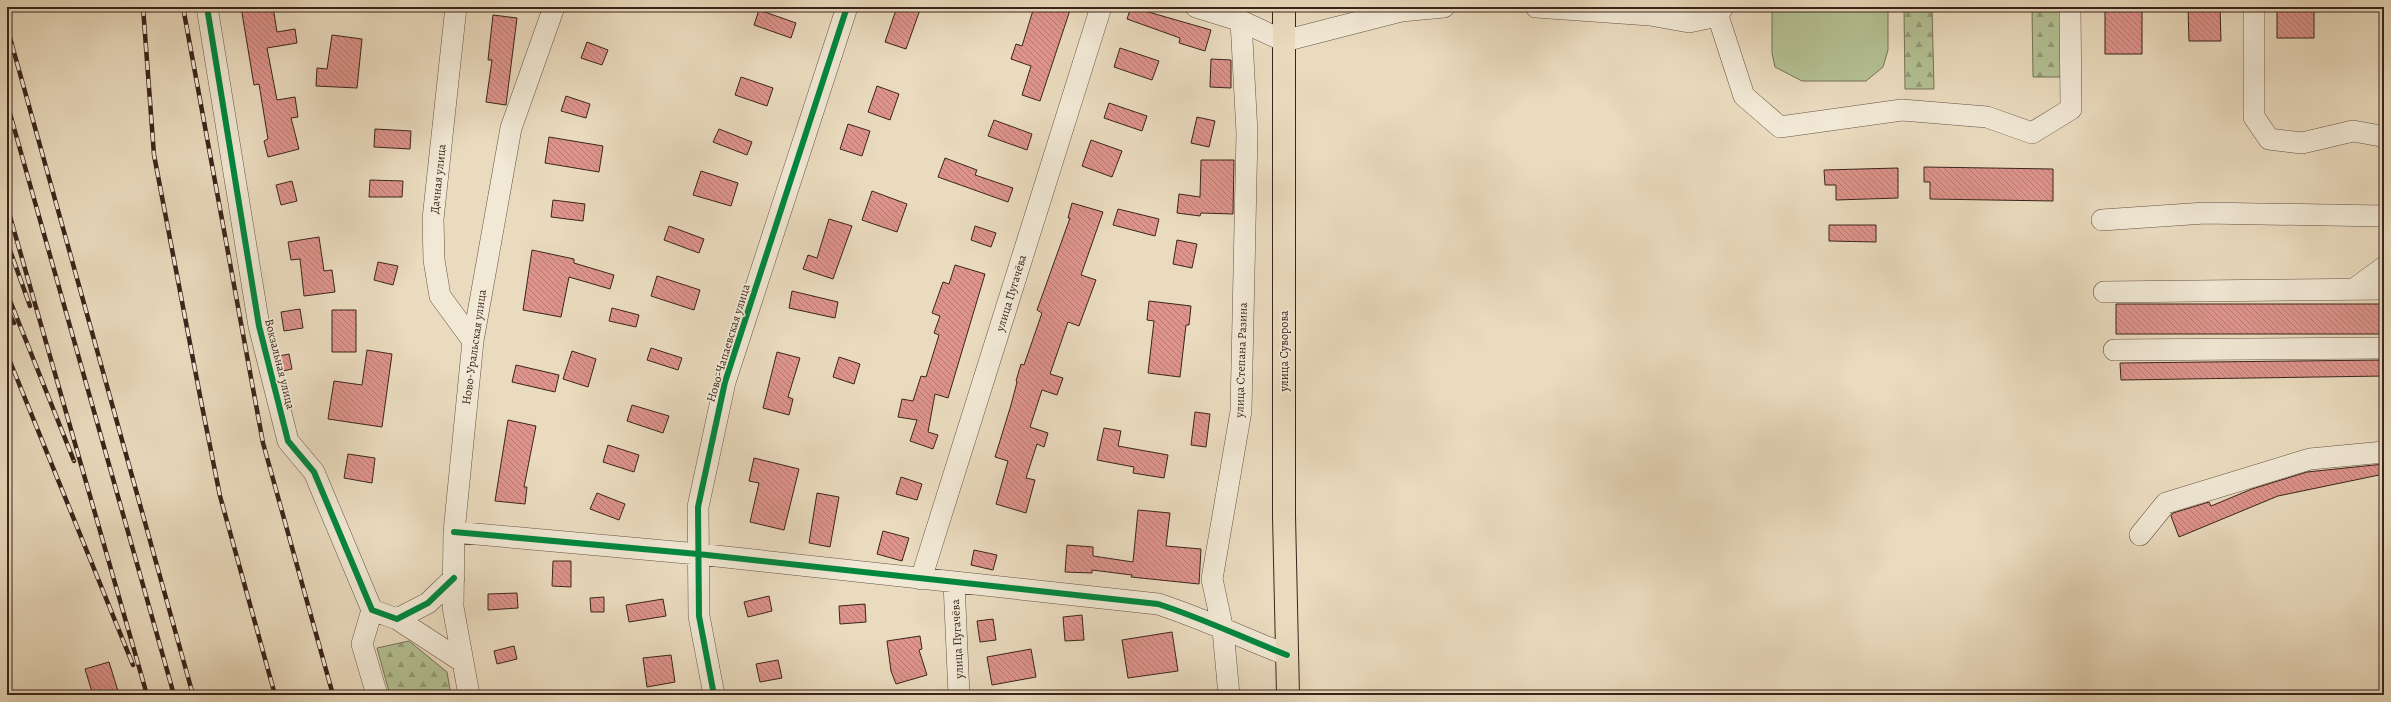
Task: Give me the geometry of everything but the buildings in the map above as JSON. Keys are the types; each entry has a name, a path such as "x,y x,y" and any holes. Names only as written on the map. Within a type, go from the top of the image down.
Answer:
{"main road":[{"name":"улица Суворова","path":"1284,7 1284,516 1288,695"}],"street":[{"name":"Вокзальная улица","path":"207,7 259,326 288,441 314,472 372,610"},
{"name":"Дачная улица","path":"456,7 433,219 434,260 440,296 473,341"},
{"name":"Ново-Уральская улица","path":"470,695 453,607 454,532 473,341 511,128 554,7"},
{"name":"Ново-Чапаевская улица","path":"714,695 699,616 698,507 725,382 847,7"},
{"name":"улица Пугачёва","path":"921,579 1101,7"},
{"path":"1196,7 1241,21 1284,41 1401,11 1444,7"},
{"path":"1536,7 1650,15 1689,22 1721,11 1744,96 1780,127 1902,110 1987,117 2032,133 2071,109 2070,7"},
{"path":"2254,7 2254,116 2270,139 2302,143 2353,131 2384,138"},
{"name":"улица Степана Разина","path":"1229,695 1223,630 1212,579 1241,411 1247,133 1241,21"},
{"path":"2102,220 2205,213 2384,216"},
{"path":"2354,289 2384,267"},
{"path":"2104,292 2384,289"},
{"path":"2114,350 2384,348"},
{"path":"2140,535 2166,503 2310,459 2384,452"},
{"path":"454,532 698,554 1158,604 1201,618 1223,630 1287,655"},
{"path":"397,620 428,603 454,578"},
{"name":"улица Пугачёва","path":"954,583 960,695"},
{"path":"377,695 362,644 372,610 397,620 463,662"}],"green space":[{"path":"1772,7 1888,7 1888,50 1883,67 1866,81 1802,81 1775,67 1772,53"},
{"path":"1904,7 1932,7 1934,89 1905,89"},
{"path":"2032,7 2065,7 2066,77 2033,77"},
{"path":"409,641 447,672 451,695 390,695 377,648"}],"railway":[{"path":"143,7 154,155 201,401 220,496 275,695"},
{"path":"183,7 263,443 333,695"},
{"path":"7,27 193,695"},
{"path":"7,103 174,695"},
{"path":"7,206 147,695"},
{"path":"7,242 30,306"},
{"path":"7,293 74,461"},
{"path":"7,310 14,323"},
{"path":"7,354 133,665"}],"cycle path":[{"path":"207,7 259,326 288,441 314,472 372,610 397,619 428,603 454,578"},
{"path":"714,695 699,616 698,507 725,382 847,7"},
{"path":"454,532 698,554 1158,604 1207,622 1287,655"}]}
